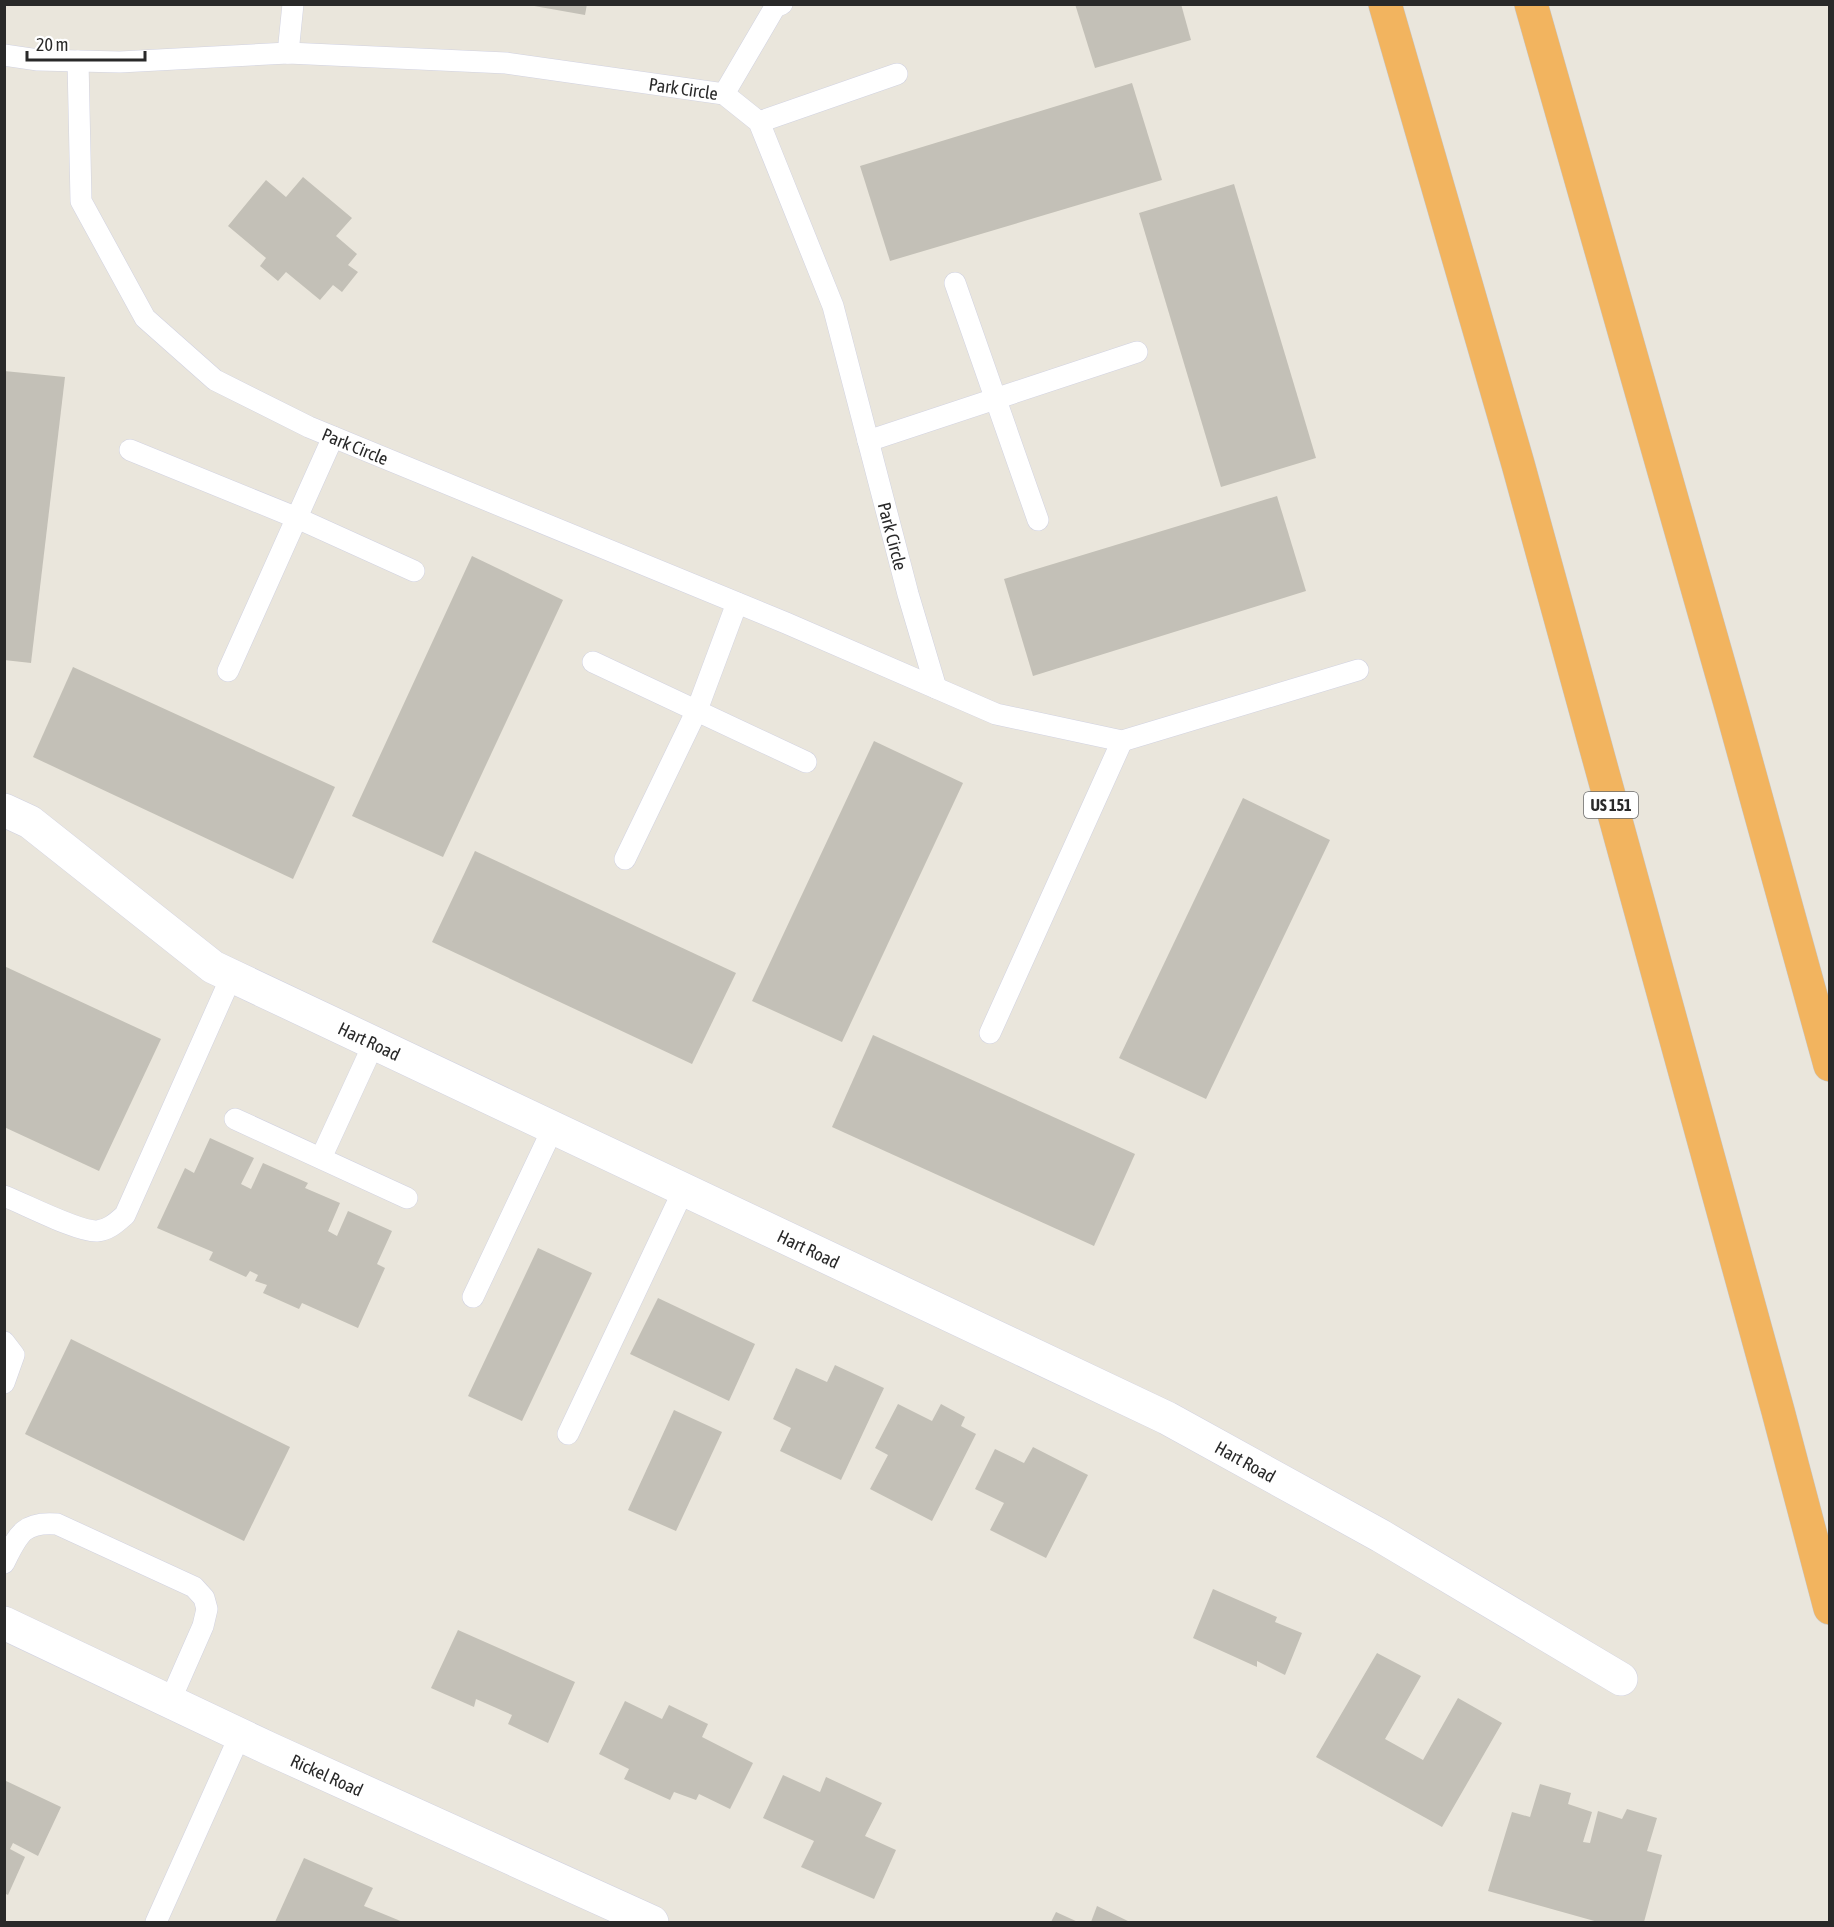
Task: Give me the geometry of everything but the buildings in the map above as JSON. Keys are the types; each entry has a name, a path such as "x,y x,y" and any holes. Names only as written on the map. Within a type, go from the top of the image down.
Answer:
{"highway":[{"name":"US 151","path":"1385,4 1518,464 1830,1608"},
{"path":"1531,4 1732,710 1830,1065"}],"street":[{"name":"Hart Road","path":"4,810 30,822 213,967 1167,1418 1381,1536 1621,1679"},
{"name":"Rickel Road","path":"4,1623 240,1735 652,1923"}],"lane":[{"path":"288,53 293,4"},
{"path":"724,94 775,7 782,4"},
{"name":"Park Circle","path":"4,55 38,60 120,62 288,53 506,63 724,94 759,122 833,306 908,594 936,688"},
{"name":"Park Circle","path":"78,61 81,201 145,318 215,380 333,437 737,603 996,714 1122,741 1358,670"},
{"path":"759,122 897,74"},
{"path":"955,283 1038,520"},
{"path":"868,441 1137,352"},
{"path":"228,671 333,437"},
{"path":"130,450 297,518 414,571"},
{"path":"625,859 697,710 737,603"},
{"path":"593,662 806,762"},
{"path":"990,1033 1122,741"},
{"path":"4,1196 80,1228 98,1231 113,1226 125,1215 232,975"},
{"path":"321,1158 374,1043"},
{"path":"235,1119 407,1198"},
{"path":"473,1297 553,1128"},
{"path":"568,1434 684,1189"},
{"path":"4,1342 14,1355 4,1383"},
{"path":"4,1563 13,1545 25,1529 41,1523 57,1524 194,1587 204,1598 207,1610 203,1626 170,1701"},
{"path":"156,1923 240,1735"}]}
